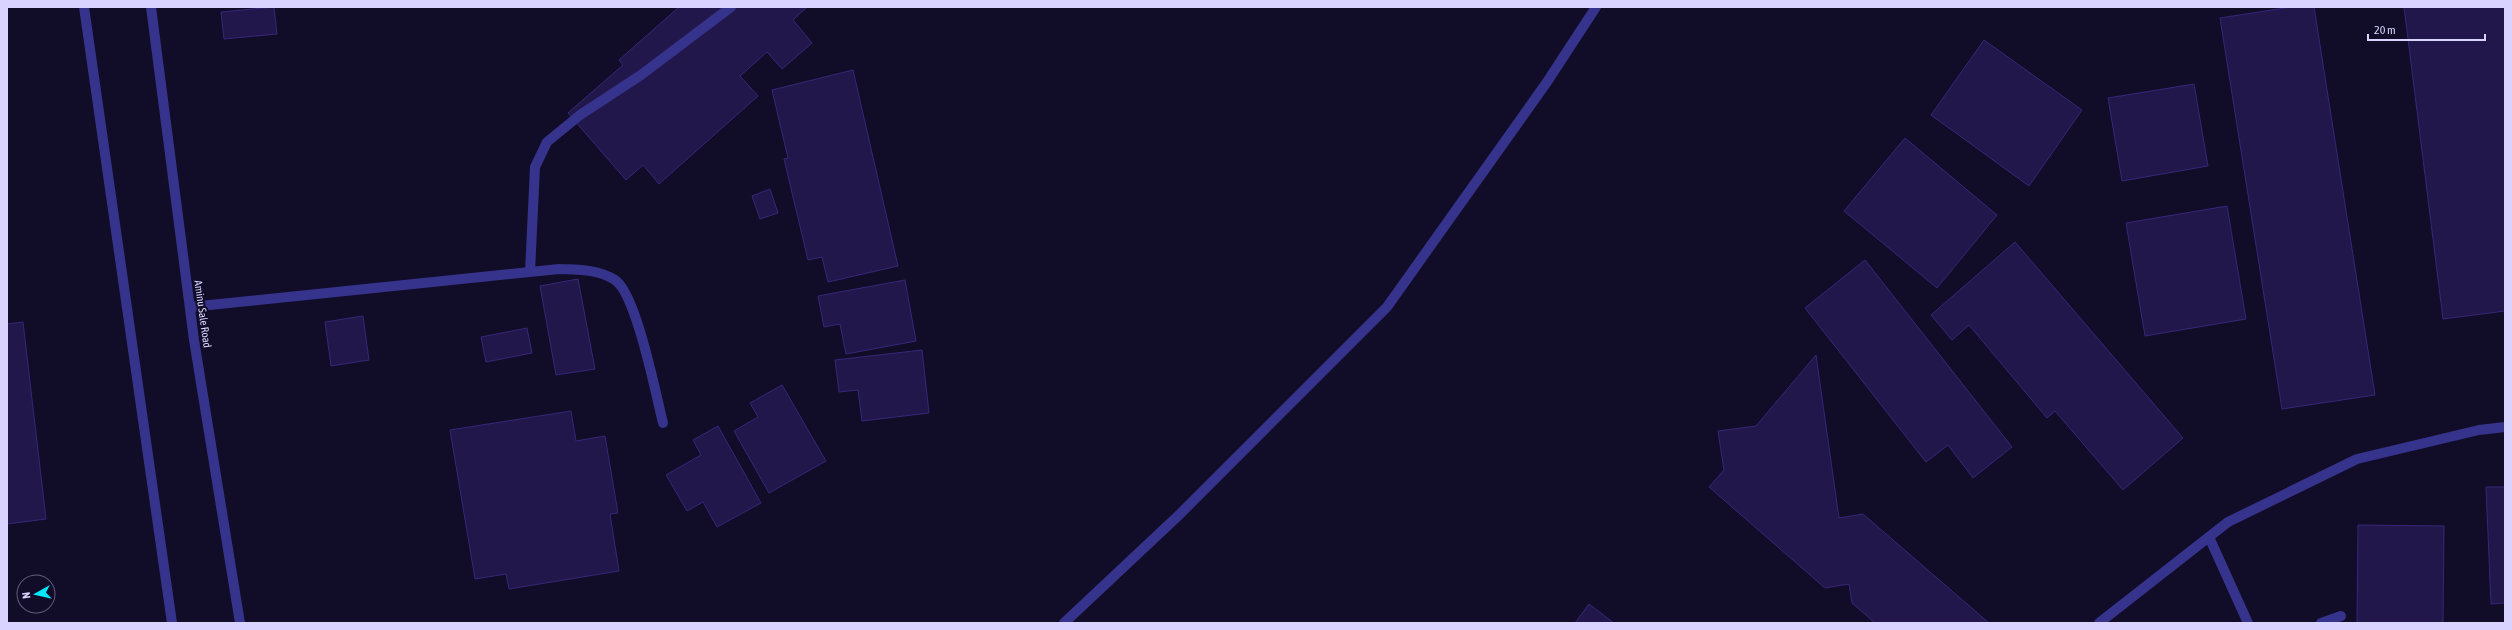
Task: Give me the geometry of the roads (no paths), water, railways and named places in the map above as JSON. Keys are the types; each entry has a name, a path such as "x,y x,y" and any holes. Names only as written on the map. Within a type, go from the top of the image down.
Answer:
{"street":[{"path":"84,7 172,623"},
{"name":"Aminu Sale Road","path":"151,7 190,307 240,623"},
{"path":"530,272 535,167 546,142 580,115 641,76 731,7"},
{"path":"1064,623 1179,515 1387,307 1547,82 1596,7"},
{"path":"190,307 530,272 559,270 593,271 616,280 632,302 663,423"},
{"path":"2099,623 2228,522 2357,459 2479,430 2505,427"},
{"path":"2209,537 2248,623"},
{"path":"2321,623 2341,616"}]}
